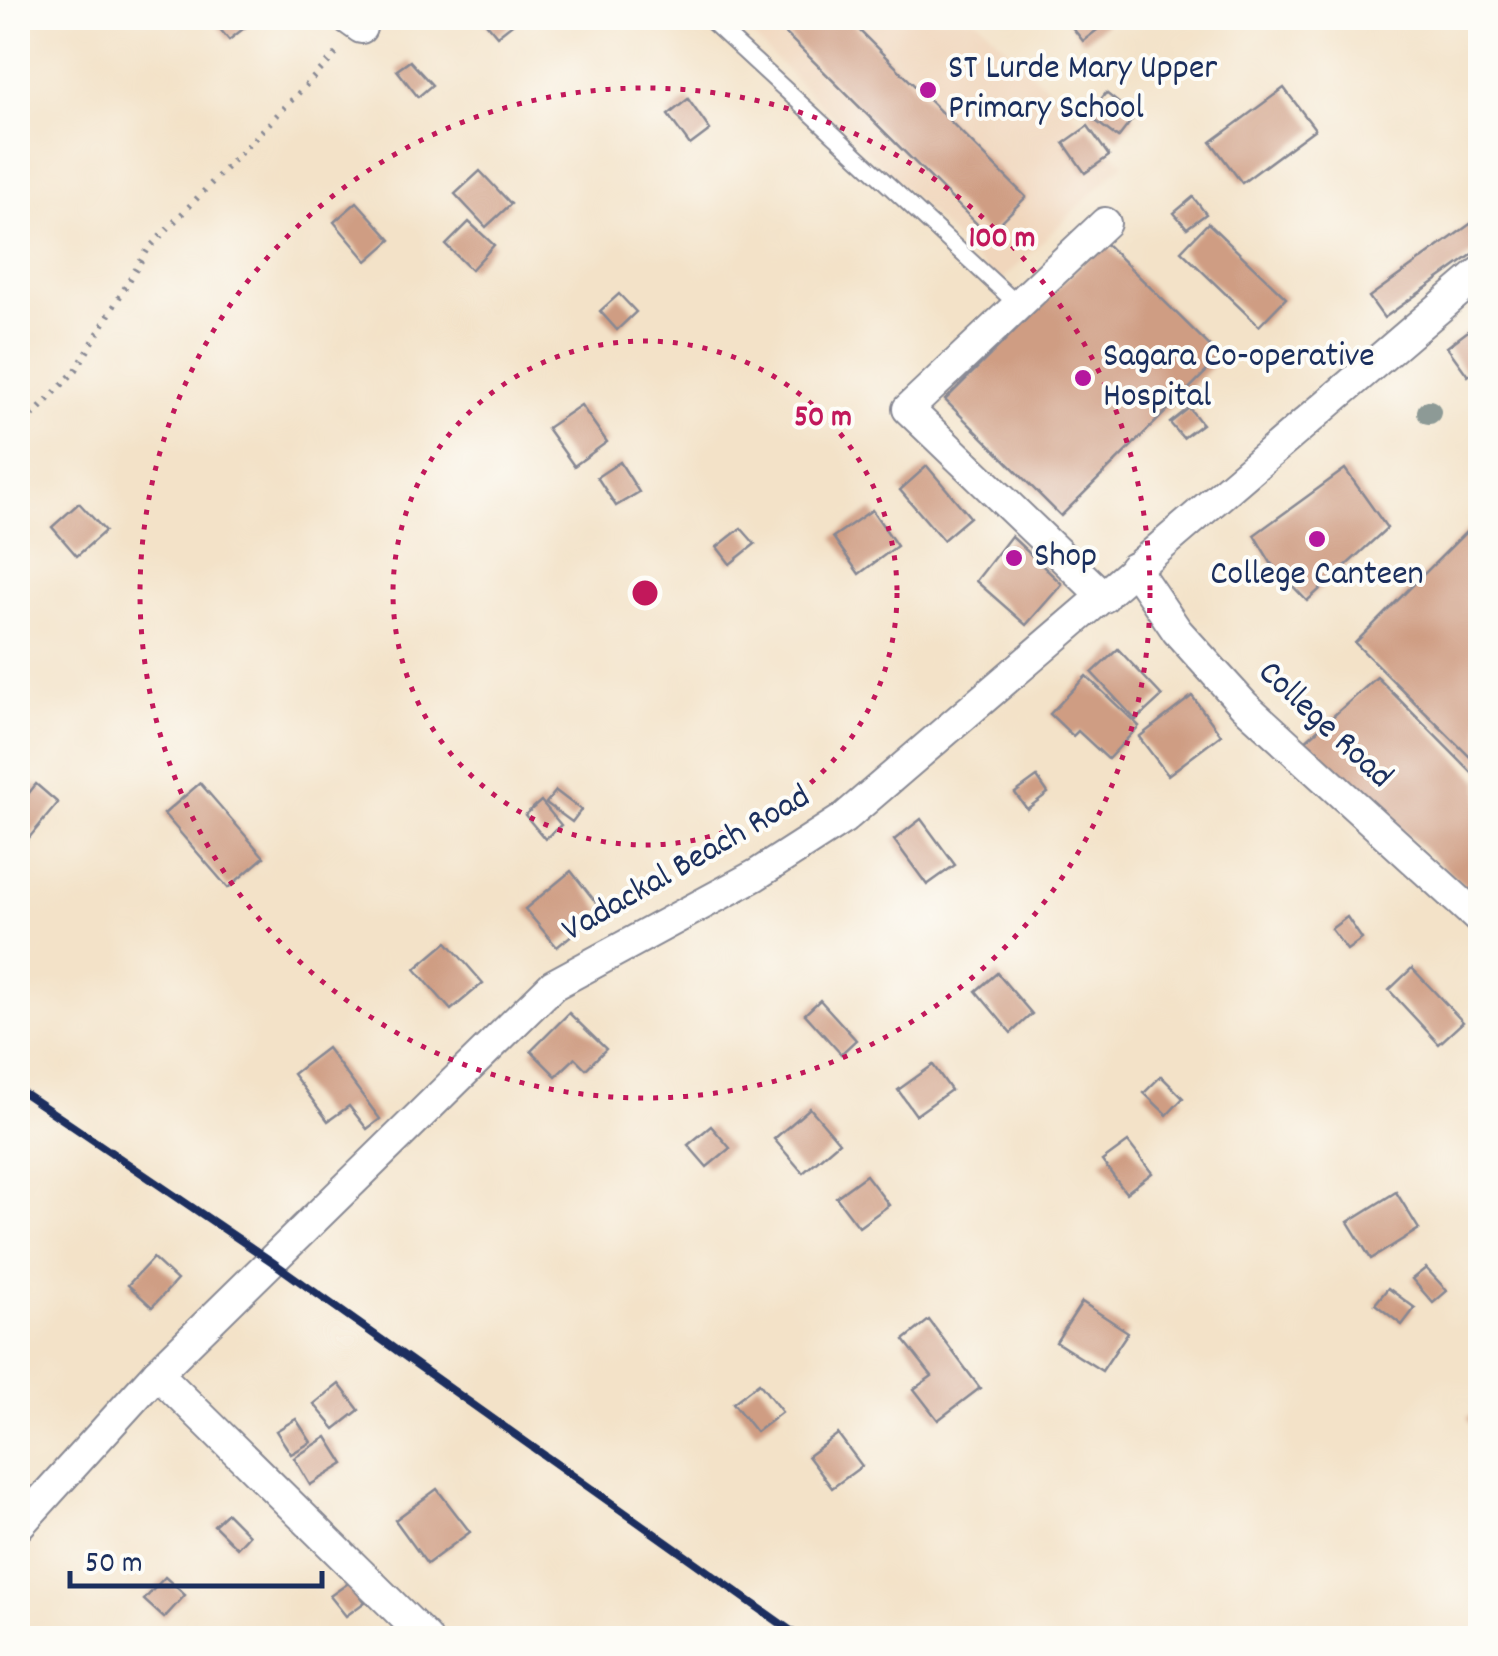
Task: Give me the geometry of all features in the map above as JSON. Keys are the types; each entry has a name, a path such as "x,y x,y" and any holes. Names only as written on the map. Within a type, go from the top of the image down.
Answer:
{"street":[{"path":"1104,598 908,409 1105,222"},
{"name":"Vadackal Beach Road","path":"18,1526 157,1373 553,985 756,876 843,819 1480,273"},
{"name":"College Road","path":"1134,568 1177,631 1244,705 1480,920"},
{"path":"157,1373 426,1638"}],"lane":[{"path":"708,18 1017,304"}],"path":[{"path":"18,432 76,370 148,249 354,23"}],"shaded area":[{"name":"ST Lurde Mary Upper Primary School","path":"734,18 976,18 1124,163 999,283"}],"building":[{"path":"211,18 257,18 229,40"},
{"path":"482,18 520,18 497,36"},
{"path":"770,18 847,18 1026,197 988,235"},
{"path":"1073,18 1102,18 1106,23 1083,41 1068,22"},
{"path":"410,61 432,85 418,97 397,70"},
{"path":"1284,88 1315,129 1242,183 1211,142"},
{"path":"1106,93 1135,116 1118,138 1088,115"},
{"path":"688,99 710,130 690,145 668,115"},
{"path":"1088,126 1109,156 1085,173 1064,143"},
{"path":"480,171 511,204 486,227 455,194"},
{"path":"1193,197 1206,214 1187,228 1174,213"},
{"path":"357,202 391,240 367,261 334,222"},
{"path":"1480,217 1480,249 1384,318 1369,297"},
{"path":"469,222 494,245 471,270 446,245"},
{"path":"1208,223 1286,298 1259,326 1181,251"},
{"name":"Sagara Co-operative Hospital","path":"1104,242 1221,357 1061,516 945,400"},
{"path":"619,294 636,312 617,330 600,311"},
{"path":"1480,322 1480,367 1468,376 1447,347"},
{"path":"581,405 607,442 574,466 547,428"},
{"path":"1189,408 1202,424 1183,438 1170,423"},
{"path":"620,462 639,492 616,506 597,477"},
{"path":"927,466 970,517 943,540 900,490"},
{"name":"College Canteen","path":"1345,469 1387,528 1307,601 1271,563 1254,535"},
{"path":"79,503 105,531 77,556 52,527"},
{"path":"872,510 897,546 859,574 833,537"},
{"path":"1480,518 1480,767 1355,643"},
{"path":"741,528 755,544 730,564 717,547"},
{"name":"Shop","path":"1011,536 1062,584 1026,625 976,581"},
{"path":"1118,649 1162,696 1136,720 1092,673"},
{"path":"1086,676 1139,726 1108,759 1078,731 1073,736 1050,714"},
{"path":"1377,677 1480,781 1480,900 1409,835 1335,786 1302,744"},
{"path":"1192,696 1221,735 1168,775 1139,737"},
{"path":"1037,777 1048,793 1027,809 1015,793"},
{"path":"200,783 264,857 228,888 164,814"},
{"path":"36,784 58,803 28,839 18,830 18,807"},
{"path":"556,791 581,810 572,822 546,803"},
{"path":"541,801 561,825 545,839 525,815"},
{"path":"921,819 955,865 927,885 894,840"},
{"path":"571,871 602,910 557,947 525,909"},
{"path":"1347,917 1362,939 1347,950 1331,929"},
{"path":"447,942 483,983 451,1010 415,969"},
{"path":"1412,968 1463,1022 1439,1044 1389,990"},
{"path":"997,973 1032,1014 1011,1033 976,991"},
{"path":"820,1000 856,1040 841,1054 805,1014"},
{"path":"569,1013 606,1049 586,1069 575,1058 556,1076 531,1051"},
{"path":"327,1048 380,1119 367,1129 349,1106 328,1121 293,1074"},
{"path":"933,1065 951,1090 916,1115 898,1090"},
{"path":"1161,1076 1183,1098 1167,1115 1144,1093"},
{"path":"810,1108 839,1142 803,1173 774,1139"},
{"path":"711,1126 730,1148 707,1167 688,1145"},
{"path":"1128,1142 1152,1173 1126,1193 1102,1161"},
{"path":"866,1175 889,1205 859,1227 836,1197"},
{"path":"1396,1192 1419,1229 1371,1259 1348,1222"},
{"path":"153,1258 177,1280 152,1307 128,1285"},
{"path":"1426,1268 1447,1291 1433,1303 1412,1279"},
{"path":"1388,1288 1415,1308 1402,1325 1375,1304"},
{"path":"1082,1302 1128,1332 1102,1371 1056,1342"},
{"path":"929,1320 980,1388 938,1420 914,1389 932,1376 904,1340"},
{"path":"759,1383 782,1412 756,1432 733,1403"},
{"path":"339,1384 359,1410 335,1429 314,1404"},
{"path":"1480,1409 1480,1437 1467,1418"},
{"path":"296,1419 311,1442 291,1454 276,1431"},
{"path":"838,1434 862,1466 832,1488 808,1456"},
{"path":"327,1437 344,1464 310,1485 294,1458"},
{"path":"437,1489 470,1532 427,1564 395,1520"},
{"path":"227,1513 249,1535 237,1548 214,1525"},
{"path":"165,1577 185,1595 164,1618 144,1600"},
{"path":"350,1582 365,1602 346,1616 330,1596"}],"railway":[{"path":"18,1089 271,1261 801,1638"}],"place":[{"name":"ST Lurde Mary Upper Primary School","path":"928,90"},
{"name":"Sagara Co-operative Hospital","path":"1083,378"},
{"name":"College Canteen","path":"1317,539"},
{"name":"Shop","path":"1014,558"}]}
